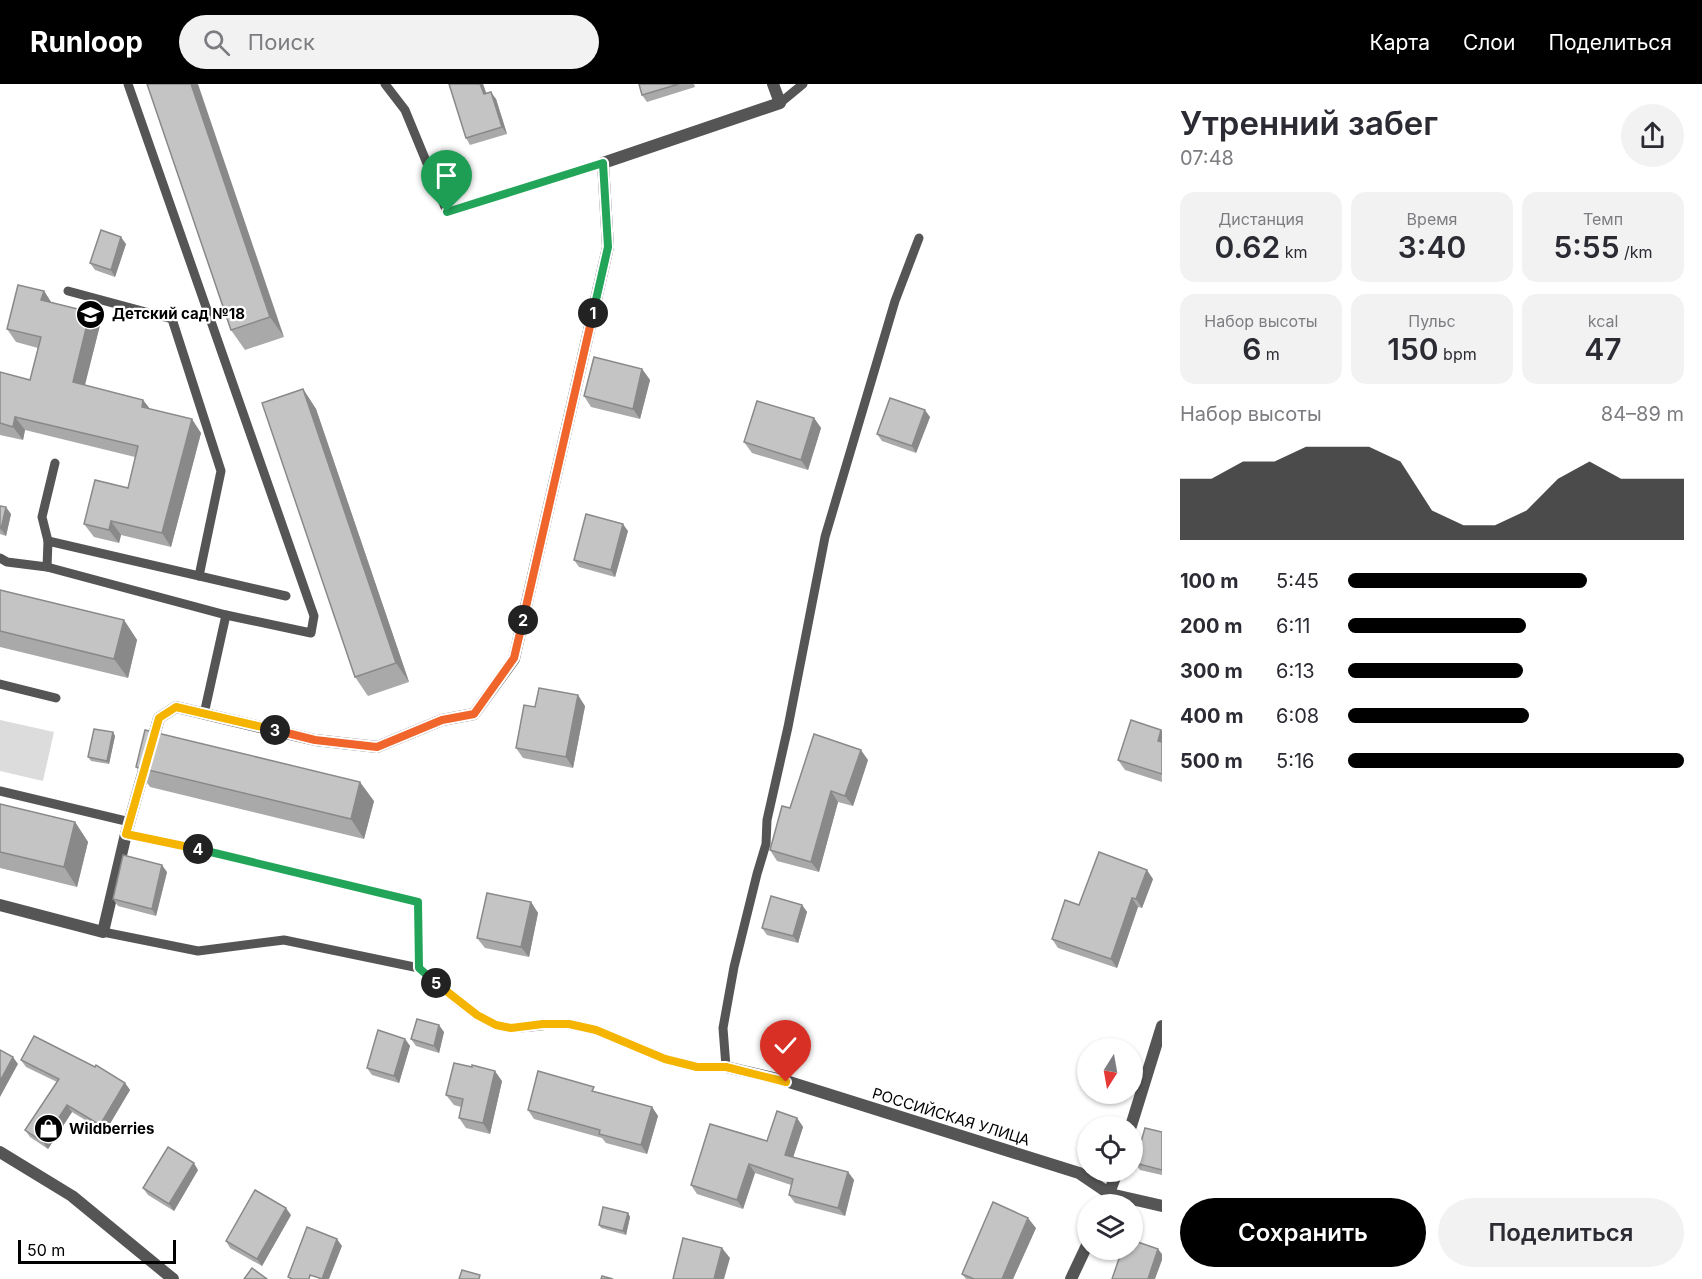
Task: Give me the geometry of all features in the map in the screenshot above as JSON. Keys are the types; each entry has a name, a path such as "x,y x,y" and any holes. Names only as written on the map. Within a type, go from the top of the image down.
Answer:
{"street":[{"path":"0,905 103,932 128,828 159,718 176,707 315,740 377,747 442,720 474,714 508,668 517,647 608,247 603,163 780,103 773,84"},
{"path":"1134,1116 1162,1026"},
{"name":"РОССИЙСКАЯ УЛИЦА","path":"726,1067 786,1082 1079,1173 1102,1194"},
{"path":"0,1152 72,1196 173,1279"},
{"name":"РОССИЙСКАЯ УЛИЦА","path":"1143,1204 1162,1206"},
{"path":"1071,1279 1080,1260"}],"lane":[{"path":"0,558 7,562 47,567 226,615 311,633 314,616 128,84"},
{"path":"385,84 405,110 447,212 603,163"},
{"path":"780,103 803,84"},
{"path":"103,932 198,951 284,940 419,968 471,1011 496,1025 511,1028 569,1024 596,1030 665,1059 697,1067 726,1067 723,1028 732,977 766,844 767,820 788,728 825,537 895,301 919,238"},
{"path":"68,291 172,319 221,471 199,576"},
{"path":"47,567 48,541 42,517 55,463"},
{"path":"48,541 286,596"},
{"path":"204,714 226,615"},
{"path":"0,684 56,698"},
{"path":"0,791 225,855 418,902 419,968"}],"shaded area":[{"path":"0,720 54,732 43,781 0,771"}],"building":[{"path":"147,84 191,84 270,317 231,330"},
{"path":"449,84 480,84 484,94 491,92 502,127 466,138"},
{"path":"639,84 679,84 642,95"},
{"path":"101,230 121,237 111,270 90,263"},
{"path":"18,285 44,291 41,300 90,312 73,382 143,400 142,407 192,419 162,533 111,521 109,530 84,524 95,480 128,488 138,446 15,417 13,427 0,423 0,372 30,380 41,337 7,329"},
{"path":"594,357 642,369 633,409 584,396"},
{"path":"303,389 396,663 355,677 262,403"},
{"path":"890,398 925,410 912,446 877,434"},
{"path":"757,401 814,418 801,460 744,442"},
{"path":"0,506 6,507 1,529 0,528"},
{"path":"586,514 623,524 611,570 574,560"},
{"path":"0,590 124,620 114,659 0,631"},
{"path":"539,688 578,695 566,757 516,748 524,705 535,707"},
{"path":"1131,720 1161,730 1158,741 1162,742 1162,774 1118,760"},
{"path":"94,729 113,732 107,761 88,757"},
{"path":"145,730 360,782 351,819 136,767"},
{"path":"814,734 861,750 845,796 831,791 811,862 770,850 782,806 790,808"},
{"path":"0,804 75,822 64,867 0,852"},
{"path":"1099,852 1147,870 1136,899 1132,898 1111,959 1052,939 1065,900 1079,905"},
{"path":"123,855 162,865 152,909 113,899"},
{"path":"487,893 531,902 521,947 477,938"},
{"path":"771,896 802,905 793,936 762,928"},
{"path":"417,1019 439,1025 434,1046 411,1039"},
{"path":"378,1030 405,1039 394,1076 367,1068"},
{"path":"34,1036 95,1067 96,1065 125,1083 100,1125 67,1105 43,1142 25,1130 59,1079 21,1060"},
{"path":"0,1050 13,1057 0,1081"},
{"path":"454,1063 495,1071 483,1123 459,1118 463,1099 446,1095"},
{"path":"538,1071 594,1087 592,1091 652,1107 641,1145 599,1134 600,1130 528,1110"},
{"path":"777,1111 797,1118 785,1155 848,1172 838,1208 789,1195 793,1179 749,1164 737,1200 691,1185 710,1124 767,1141"},
{"path":"1145,1128 1162,1132 1162,1170 1143,1165"},
{"path":"168,1147 194,1163 169,1204 143,1188"},
{"path":"255,1190 286,1208 257,1259 226,1241"},
{"path":"993,1202 1028,1218 1002,1279 974,1279 962,1274"},
{"path":"603,1207 628,1213 623,1231 599,1225"},
{"path":"307,1227 337,1239 322,1279 310,1275 309,1279 292,1279 288,1277"},
{"path":"683,1238 722,1248 714,1279 673,1279"},
{"path":"1143,1244 1158,1249 1148,1279 1112,1279 1119,1260 1143,1260"},
{"path":"252,1268 267,1279 244,1279"},
{"path":"462,1270 480,1275 479,1279 459,1279"}],"place":[{"name":"Детский сад №18","path":"91,314"},
{"name":"Wildberries","path":"48,1129"}],"route":[{"path":"447,212 603,163 608,247 514,658 474,714 442,720 377,747 315,740 176,707 159,718 126,834 225,855 418,902 419,968 458,1001 496,1025 511,1028 569,1024 596,1030 665,1059 697,1067 726,1067 786,1082"}]}
